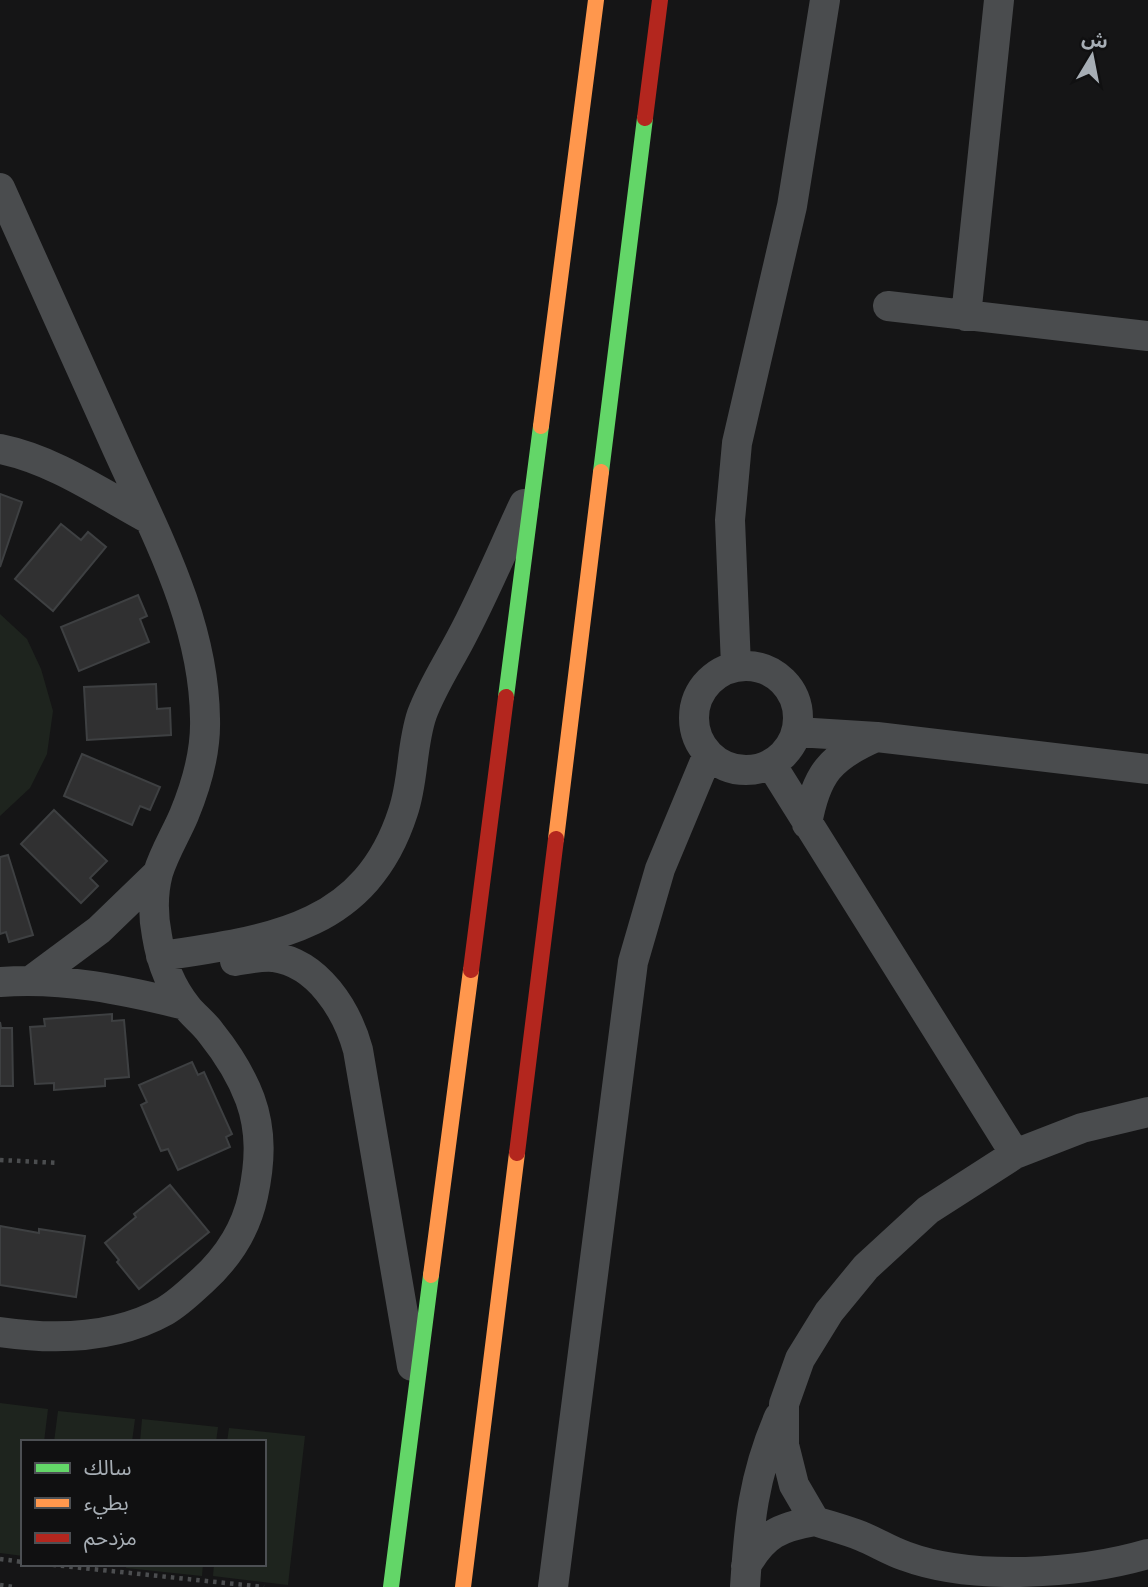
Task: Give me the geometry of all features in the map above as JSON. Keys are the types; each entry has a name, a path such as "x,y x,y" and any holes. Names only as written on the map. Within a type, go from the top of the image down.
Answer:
{"main road":[{"path":"391,1587 596,0"},
{"path":"463,1587 660,0"}],"street":[{"path":"736,666 730,520 737,443 790,219 825,0"},
{"path":"966,316 999,0"},
{"path":"0,188 189,614 200,657 206,723 202,755 186,812 158,873 155,915 164,964 185,1005 211,1032 235,1066 251,1101 260,1139 258,1176 250,1210 240,1234 216,1269 168,1310 141,1322 88,1335 47,1337 0,1332"},
{"path":"888,306 1148,336"},
{"path":"0,449 20,453 62,471 149,519"},
{"path":"164,964 256,957 282,946 353,894 376,869 393,841 405,808 414,743 431,692 474,613 533,484"},
{"path":"736,666 757,666 777,675 791,690 799,711 797,732 788,750 771,764 750,770 727,767 708,754 696,736 694,713 700,692 716,675 736,666"},
{"path":"797,732 877,737 1148,769"},
{"path":"807,824 812,795 827,768 849,749 877,737"},
{"path":"553,1587 633,962 660,869 708,754"},
{"path":"771,764 1015,1154"},
{"path":"33,979 99,930 158,873"},
{"path":"282,946 332,995 352,1030 416,1388"},
{"path":"0,982 33,979 110,988 185,1005"},
{"path":"746,1576 748,1525 755,1485 800,1359 829,1312 866,1267 928,1210 1015,1154 1082,1128 1148,1112"},
{"path":"784,1404 784,1446 794,1485 815,1521"},
{"path":"746,1576 757,1548 772,1534 791,1525 815,1521 862,1536 905,1557 951,1568 998,1572 1067,1569 1148,1554"}],"path":[{"path":"0,1160 59,1163"},
{"path":"0,1559 21,1562"},
{"path":"63,1566 264,1587"},
{"path":"0,1585 14,1587"}],"shaded area":[{"path":"0,614 27,639 41,669 53,711 47,754 30,788 0,816"},
{"path":"0,1403 48,1409 44,1440 21,1440 21,1556 0,1553"},
{"path":"58,1411 135,1419 132,1440 54,1440"},
{"path":"142,1419 218,1427 216,1440 140,1440"},
{"path":"229,1428 305,1436 288,1585 213,1576 214,1566 266,1566 266,1440 227,1440"},
{"path":"126,1566 203,1566 202,1576"}],"building":[{"path":"0,494 22,502 0,567"},
{"path":"61,524 81,540 88,532 106,547 53,611 15,579"},
{"path":"138,595 147,616 140,619 149,642 79,671 61,627"},
{"path":"156,684 157,709 170,708 171,735 87,740 84,687"},
{"path":"82,754 160,787 150,810 140,806 132,825 64,796"},
{"path":"54,810 107,861 90,878 98,886 81,903 21,844"},
{"path":"8,855 33,935 9,942 6,932 0,934 0,857"},
{"path":"112,1014 112,1021 124,1020 129,1077 105,1079 105,1086 54,1090 54,1083 35,1084 30,1027 45,1026 44,1019"},
{"path":"0,1022 1,1028 12,1028 13,1086 0,1086"},
{"path":"192,1062 198,1075 204,1072 232,1134 226,1137 230,1147 178,1170 168,1149 161,1151 141,1105 147,1102 139,1085"},
{"path":"170,1185 209,1232 139,1289 105,1243 136,1217 134,1214"},
{"path":"0,1226 39,1233 39,1229 85,1236 76,1297 0,1285"}],"traffic: fast":[{"path":"601,472 645,118"},
{"path":"506,697 541,426"},
{"path":"391,1587 431,1275"}],"traffic: slow":[{"path":"541,426 596,0"},
{"path":"556,839 601,472"},
{"path":"431,1275 471,970"},
{"path":"463,1587 517,1153"}],"traffic: jam":[{"path":"645,118 660,0"},
{"path":"471,970 506,697"},
{"path":"517,1153 556,839"}]}
